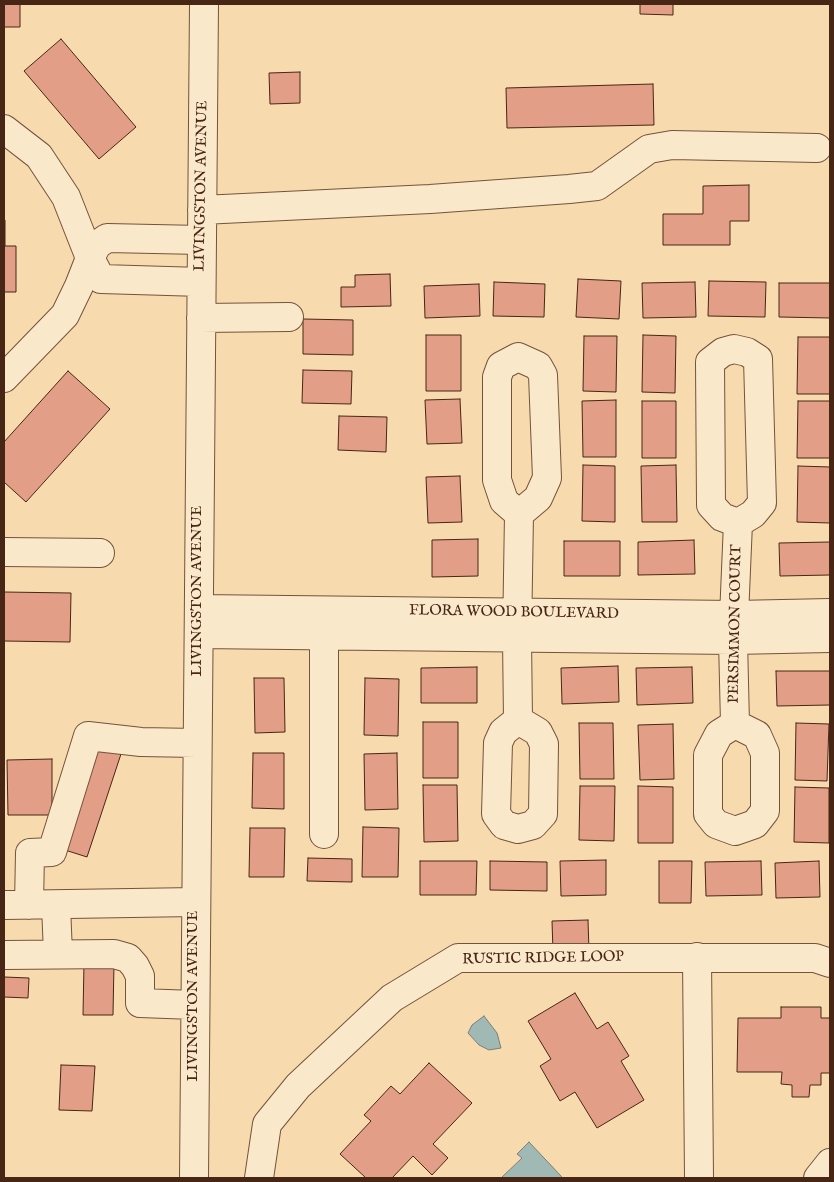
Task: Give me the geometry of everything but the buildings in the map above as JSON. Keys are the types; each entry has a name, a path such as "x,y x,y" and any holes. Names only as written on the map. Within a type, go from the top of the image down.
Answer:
{"street":[{"name":"LIVINGSTON AVENUE","path":"194,1178 196,743 199,622 204,4"},
{"path":"4,128 39,156 66,197 90,258 101,279 201,282"},
{"path":"202,210 430,199 597,186 649,149 672,145 817,148"},
{"path":"4,378 65,314 90,258 97,246 107,238 202,240"},
{"path":"201,318 289,317"},
{"name":"PERSIMMON COURT","path":"734,348 747,352 758,359 762,503 753,514 738,524 722,517 711,505 710,362 723,352 734,348"},
{"path":"518,720 519,514 538,498 547,478 543,375 538,366 518,358 501,366 497,377 497,480 504,501 519,514"},
{"name":"PERSIMMON COURT","path":"735,724 734,627 738,524"},
{"path":"4,552 100,553"},
{"name":"FLORA WOOD BOULEVARD","path":"734,627 830,613"},
{"name":"FLORA WOOD BOULEVARD","path":"199,622 734,627 830,638"},
{"path":"324,624 324,834"},
{"path":"195,902 16,905 30,853 52,852 88,736 142,742 196,743"},
{"path":"56,904 58,954"},
{"path":"4,955 114,954 128,958 135,966 140,976 140,1003 194,1005"},
{"path":"697,957 699,1178"},
{"name":"RUSTIC RIDGE LOOP","path":"259,1178 266,1124 298,1086 392,998 458,958 816,958 830,963"},
{"path":"818,1178 830,1163"}],"water":[{"path":"484,1016 497,1033 501,1048 489,1050 479,1045 468,1033 472,1025"},
{"path":"529,1142 562,1178 501,1178 522,1158 517,1154"}]}
